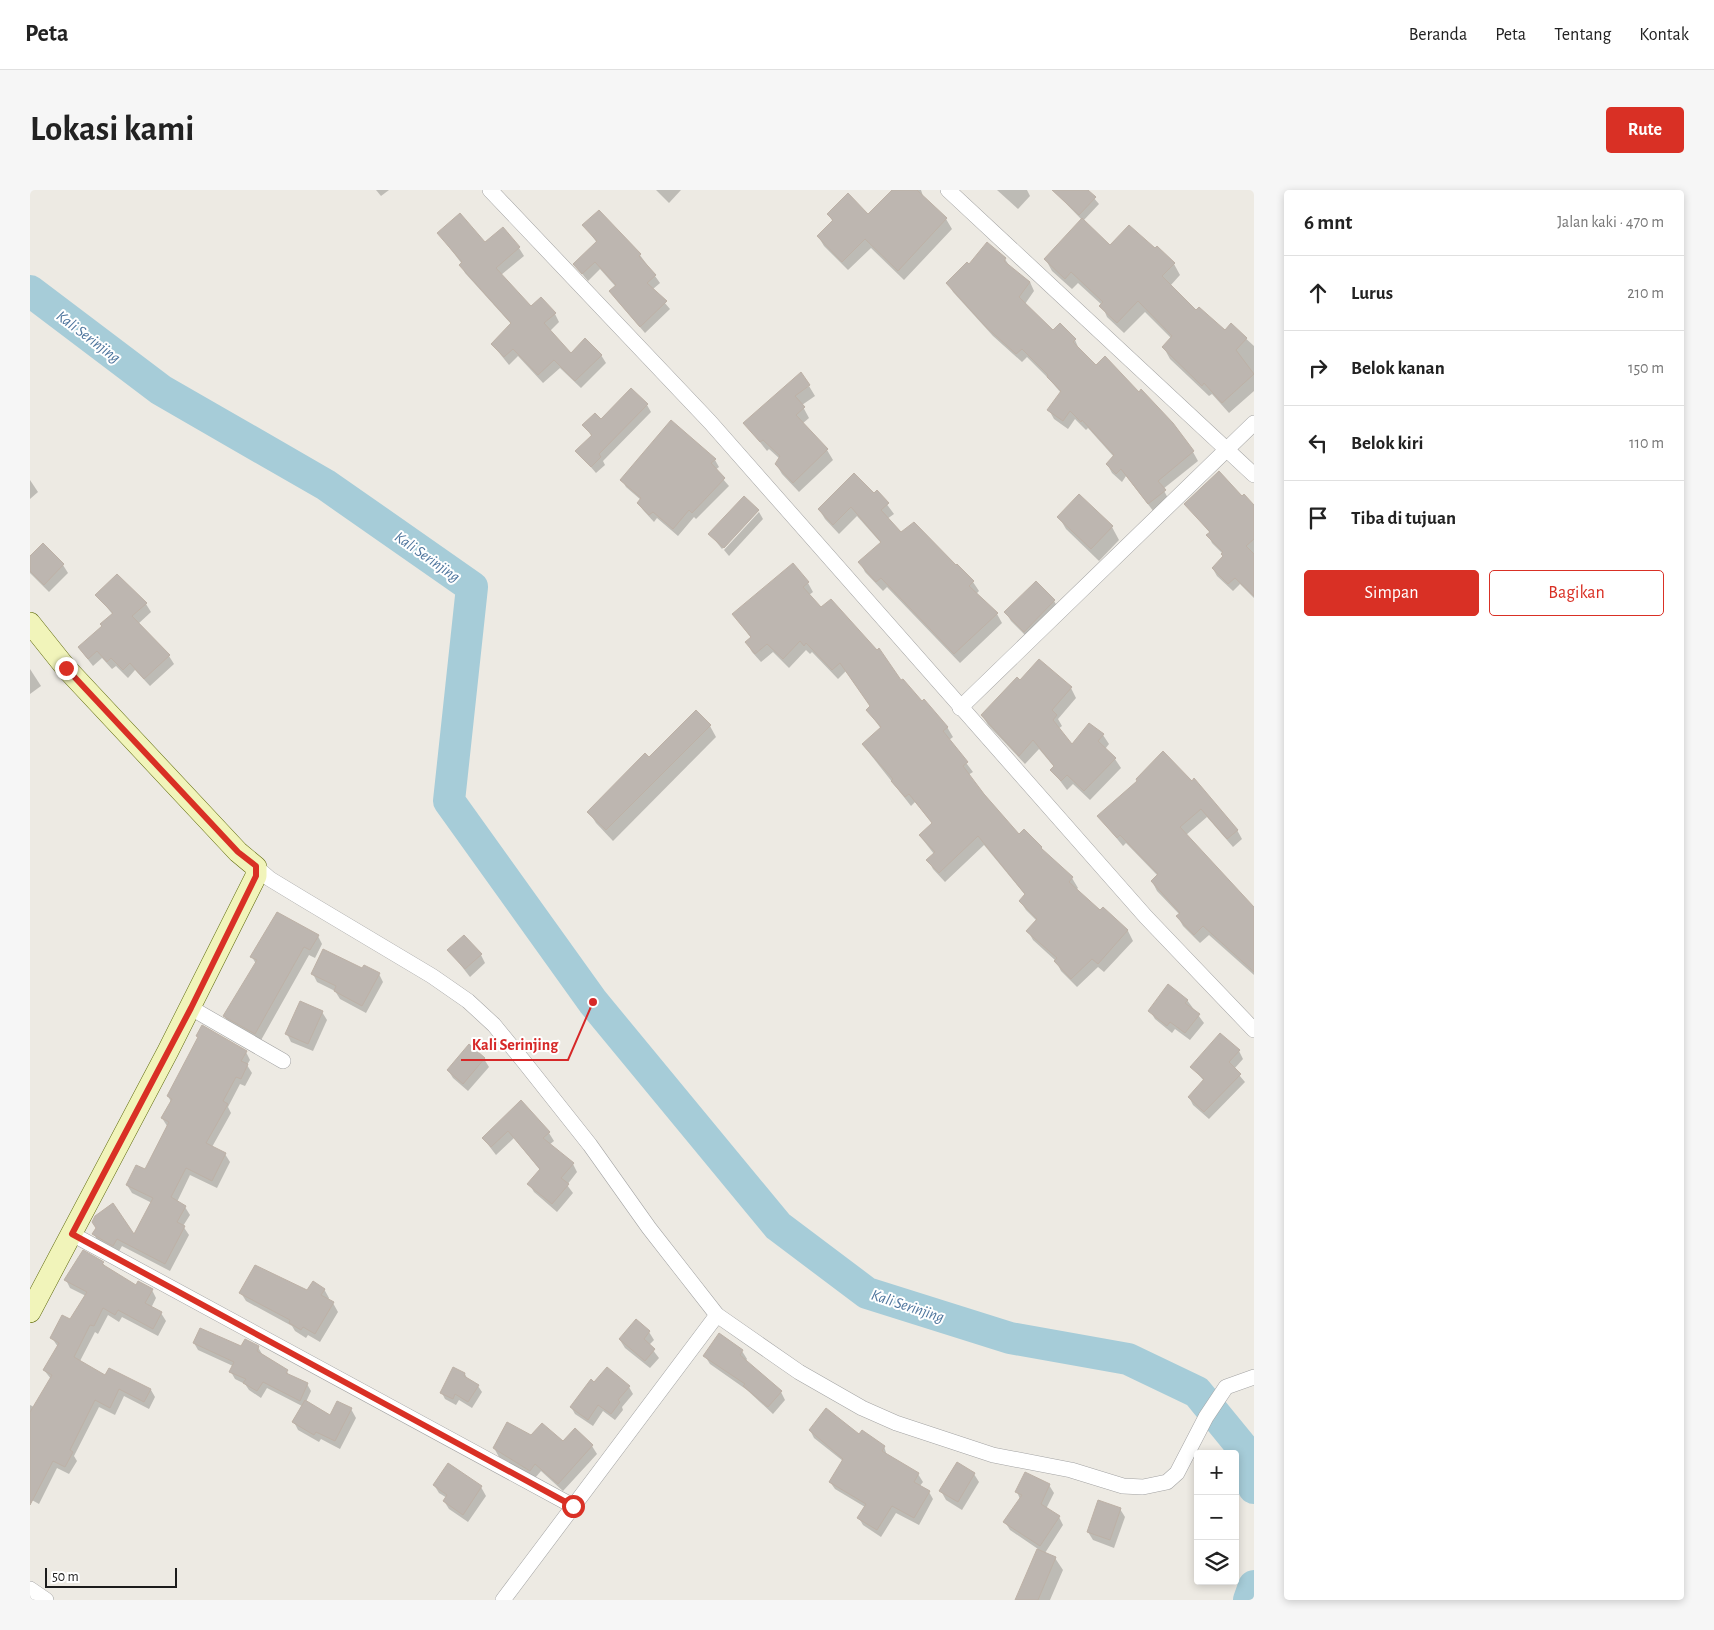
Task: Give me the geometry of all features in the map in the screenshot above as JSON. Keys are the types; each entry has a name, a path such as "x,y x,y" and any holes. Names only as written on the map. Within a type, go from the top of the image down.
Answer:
{"street":[{"path":"490,190 710,422 1146,917 1254,1030"},
{"path":"948,190 1254,475"},
{"path":"960,708 1254,423"},
{"path":"30,623 66,668 238,852 270,879 432,976 468,1000 494,1025 590,1145 649,1228 717,1315 800,1372 862,1408 896,1423 993,1455 1071,1470 1123,1486 1143,1487 1168,1482 1177,1473 1206,1417 1226,1387 1254,1378"},
{"path":"30,1312 191,1008 255,882 256,866"},
{"path":"191,1008 283,1061"},
{"path":"72,1234 573,1506"},
{"path":"503,1600 717,1315"},
{"path":"30,1589 46,1600"}],"building":[{"path":"892,190 917,190 947,218 898,271 865,239 842,262 817,236 833,220 827,214 848,193 868,214"},
{"path":"1052,190 1088,190 1096,197 1079,215"},
{"path":"599,210 641,254 639,256 656,275 647,283 667,301 640,327 609,291 616,285 595,262 582,274 573,264 597,241 582,225"},
{"path":"460,213 485,242 503,227 520,247 496,268 531,306 541,297 556,313 544,323 571,353 585,338 602,355 575,381 554,360 538,375 513,349 504,357 491,344 511,323 459,265 462,262 437,233"},
{"path":"1082,218 1110,245 1129,225 1155,248 1157,246 1175,263 1162,276 1196,310 1199,307 1225,330 1231,323 1247,338 1236,350 1254,374 1222,403 1204,383 1202,386 1162,347 1172,336 1138,301 1117,323 1099,306 1103,302 1071,272 1065,279 1044,259"},
{"path":"987,242 1006,258 1004,261 1030,282 1019,297 1053,330 1060,323 1076,339 1073,342 1096,365 1105,356 1139,392 1141,389 1173,423 1194,451 1158,481 1166,490 1148,504 1121,469 1116,474 1106,464 1114,455 1082,420 1081,422 1070,411 1063,421 1047,410 1061,391 1047,377 1048,375 1022,349 1016,354 986,327 946,283 967,262 969,264"},
{"path":"801,372 810,385 795,396 805,407 796,415 828,449 793,483 775,464 780,456 763,440 760,442 743,423"},
{"path":"631,388 648,404 599,454 601,457 591,467 575,451 592,435 582,425 595,413 601,419"},
{"path":"671,420 716,459 711,463 725,478 692,513 689,510 673,529 653,512 649,515 637,503 641,498 620,480"},
{"path":"1219,471 1242,496 1244,494 1254,505 1254,539 1246,546 1254,554 1254,596 1235,578 1228,584 1212,568 1223,556 1221,554 1223,552 1206,535 1210,532 1184,504"},
{"path":"854,473 874,493 877,490 889,503 881,510 901,532 914,522 974,581 969,586 998,613 954,654 881,578 876,582 858,562 881,542 851,507 833,525 818,509"},
{"path":"1079,494 1113,526 1091,549 1057,517"},
{"path":"744,496 759,510 724,548 708,534"},
{"path":"43,543 64,564 44,585 30,571 30,556"},
{"path":"793,563 809,582 803,587 821,607 831,599 877,650 879,648 901,680 903,679 922,701 924,699 948,727 943,731 968,762 963,766 984,794 1019,834 1024,829 1041,848 1073,877 1069,882 1100,910 1103,907 1128,930 1098,964 1092,959 1071,979 1054,961 1057,958 1026,931 1037,919 1019,901 1025,894 978,836 939,873 926,860 935,852 919,835 932,823 909,794 905,797 891,781 893,779 862,744 881,727 866,710 870,706 840,663 832,670 806,643 804,646 800,641 783,659 767,644 755,654 745,642 751,637 732,614"},
{"path":"117,574 147,603 132,616 170,655 144,679 130,663 123,670 111,658 107,662 97,651 88,659 78,647 102,626 100,624 113,613 95,595"},
{"path":"1036,581 1055,600 1024,632 1004,612"},
{"path":"1039,659 1072,687 1052,710 1057,715 1053,720 1072,744 1089,723 1104,734 1098,741 1116,758 1084,791 1067,775 1061,781 1050,770 1054,766 1033,740 1019,756 981,715 1017,677 1020,680"},
{"path":"696,710 711,725 606,830 587,812 645,753 649,757"},
{"path":"1163,751 1192,781 1194,778 1238,830 1227,839 1201,809 1180,827 1254,907 1254,972 1203,926 1194,935 1176,916 1180,913 1151,881 1158,874 1120,835 1117,838 1097,816 1137,781 1136,779"},
{"path":"277,912 319,935 310,950 304,947 255,1034 223,1016 257,960 250,957"},
{"path":"464,935 482,954 465,969 447,950"},
{"path":"323,949 362,968 364,965 380,973 362,1006 334,991 336,986 311,974"},
{"path":"1168,984 1188,1000 1185,1003 1200,1014 1185,1033 1170,1022 1167,1026 1148,1011"},
{"path":"300,1001 323,1011 308,1044 285,1034"},
{"path":"202,1025 247,1051 241,1061 248,1064 241,1079 236,1077 223,1101 228,1104 206,1143 226,1153 212,1181 186,1168 171,1197 186,1206 177,1222 185,1226 165,1264 117,1239 113,1246 92,1234 96,1228 92,1222 95,1216 113,1203 134,1234 153,1198 126,1185 136,1165 145,1169 169,1122 161,1118 172,1099 167,1096 198,1037 196,1036"},
{"path":"1220,1033 1240,1050 1229,1062 1241,1074 1204,1112 1188,1097 1204,1079 1190,1067"},
{"path":"469,1044 485,1058 463,1084 447,1070"},
{"path":"521,1100 550,1132 543,1138 574,1163 561,1178 569,1184 552,1204 527,1184 540,1169 508,1131 491,1147 482,1138"},
{"path":"83,1250 104,1262 102,1264 136,1285 138,1281 153,1289 145,1303 162,1312 153,1329 118,1310 115,1315 103,1308 94,1326 90,1325 74,1357 105,1375 109,1368 151,1389 144,1402 119,1389 110,1408 95,1400 70,1450 73,1452 65,1467 53,1461 30,1505 30,1412 52,1375 43,1370 59,1343 50,1338 62,1315 70,1319 87,1292 64,1280"},
{"path":"255,1265 307,1290 313,1281 325,1289 321,1295 334,1302 315,1334 303,1327 301,1330 289,1323 290,1320 239,1293"},
{"path":"636,1319 650,1331 644,1339 655,1349 645,1361 619,1339"},
{"path":"200,1328 241,1346 245,1339 259,1346 257,1351 288,1370 286,1373 308,1383 300,1401 263,1382 257,1391 243,1383 246,1379 229,1372 234,1362 193,1343"},
{"path":"719,1333 743,1350 740,1355 782,1391 768,1407 743,1386 745,1384 703,1356"},
{"path":"453,1367 465,1373 464,1376 479,1385 468,1402 455,1394 453,1399 440,1393"},
{"path":"607,1367 630,1386 618,1400 620,1402 611,1414 598,1405 588,1420 570,1407 591,1379 594,1382"},
{"path":"305,1400 330,1415 337,1401 352,1408 335,1441 316,1432 314,1435 292,1422"},
{"path":"826,1408 859,1434 862,1430 885,1446 882,1451 919,1473 914,1482 930,1491 914,1518 892,1506 877,1530 857,1518 866,1504 829,1482 843,1459 809,1430"},
{"path":"507,1422 531,1435 542,1423 563,1441 575,1428 593,1445 558,1484 535,1464 530,1471 493,1448"},
{"path":"957,1462 975,1473 958,1502 939,1491"},
{"path":"448,1463 482,1486 463,1515 443,1501 447,1495 433,1485"},
{"path":"1025,1472 1050,1484 1041,1504 1060,1516 1040,1546 1003,1522 1022,1495 1015,1492"},
{"path":"1098,1500 1121,1508 1110,1540 1087,1532"},
{"path":"1037,1549 1056,1557 1038,1600 1015,1600"}],"waterway":[{"name":"Kali Serinjing","path":"30,291 161,390 326,485 472,587 449,801 593,1002 778,1226 867,1293 1010,1338 1128,1359 1197,1392 1246,1452 1254,1488"},
{"name":"Kali Serinjing","path":"1249,1600 1254,1586"}],"place":[{"name":"Kali Serinjing","path":"593,1002"}],"route":[{"path":"66,668 238,852 256,866 255,882 72,1234 573,1506"}]}
